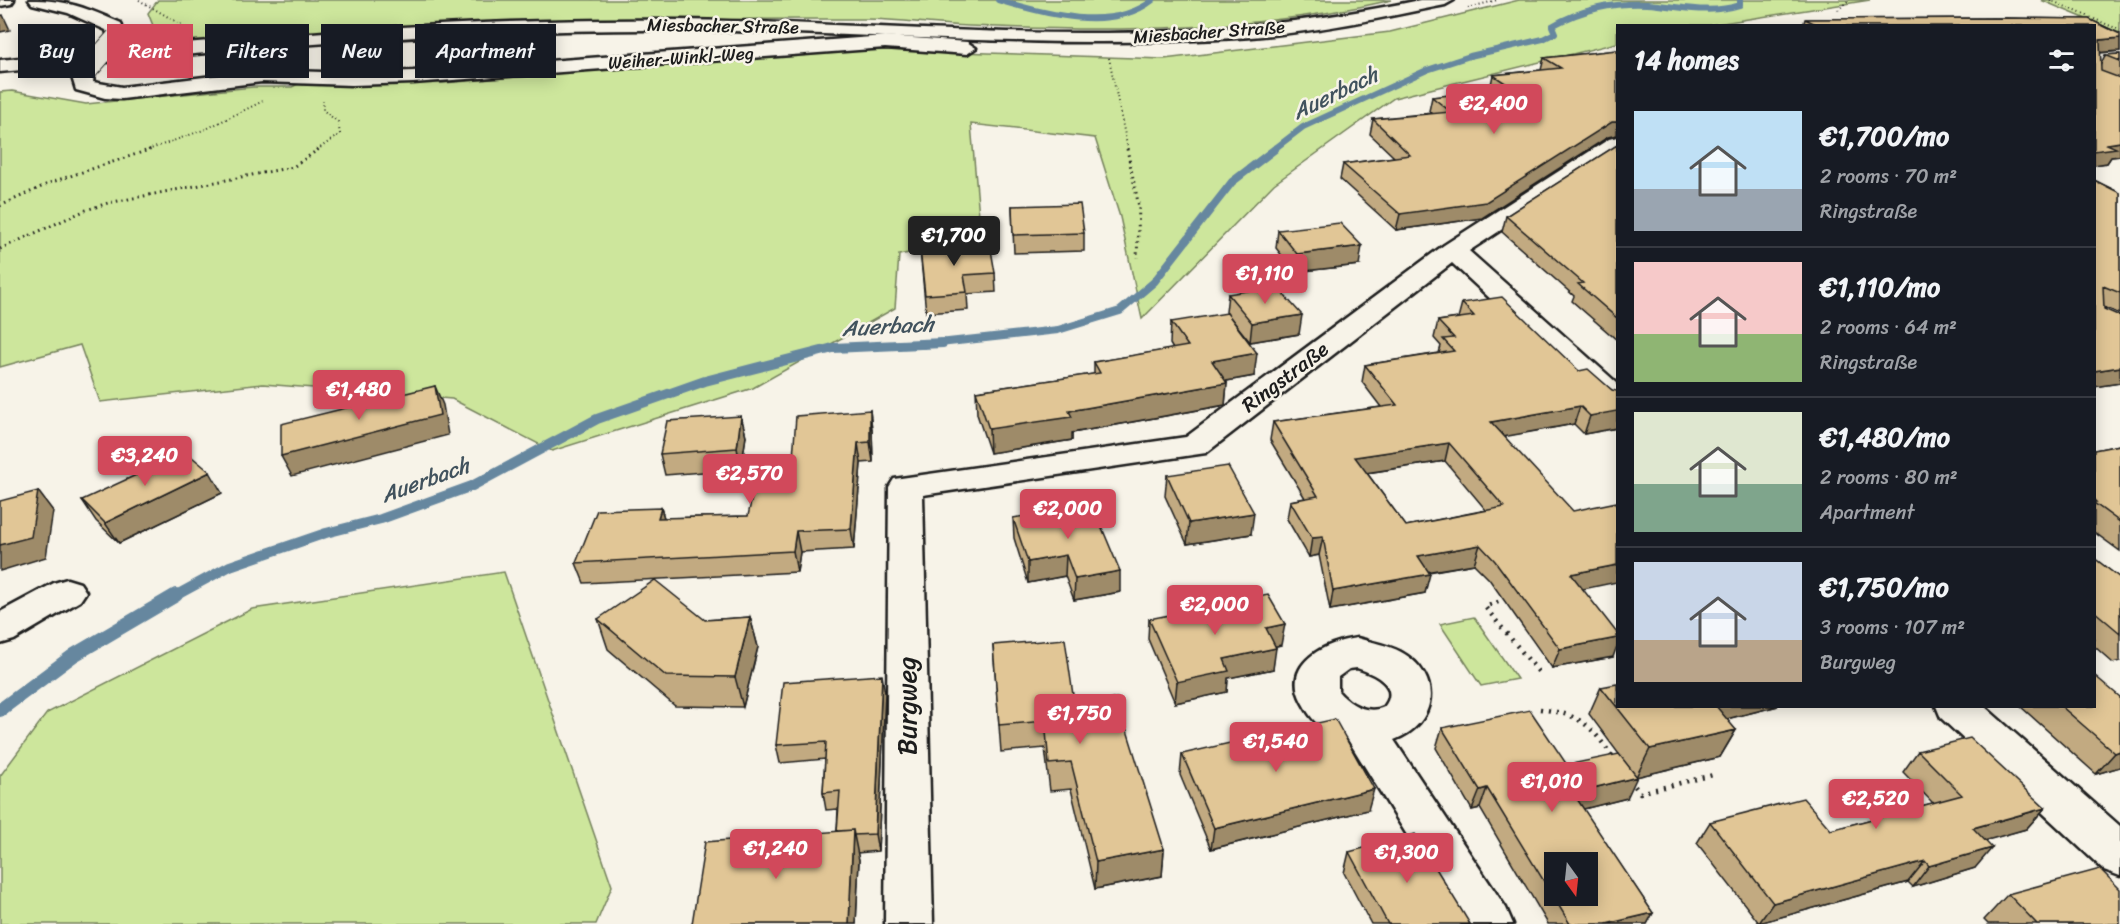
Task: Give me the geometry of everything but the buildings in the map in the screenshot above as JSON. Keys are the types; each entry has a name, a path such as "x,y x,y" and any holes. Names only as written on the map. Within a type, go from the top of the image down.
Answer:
{"street":[{"path":"0,1 5,0"},
{"name":"Weiher-Winkl-Weg","path":"38,0 74,9 115,27 116,38 82,77 83,86 105,92 122,93 258,78"},
{"name":"Miesbacher Straße","path":"0,66 362,34 578,25 782,27 1065,39 1166,37 1324,23 1444,0"},
{"name":"Weiher-Winkl-Weg","path":"309,76 352,79 653,61 885,42 967,48"},
{"name":"Ringstraße","path":"906,487 1195,446 1453,250 1616,145"},
{"path":"1453,250 1616,398"},
{"name":"Burgweg","path":"906,487 909,924"},
{"path":"0,630 67,592"},
{"path":"1958,708 2120,855"},
{"path":"1360,725 1489,924"}],"path":[{"path":"1838,10 1849,0"},
{"path":"2050,0 2120,30"},
{"path":"1107,51 1139,207 1137,258"},
{"path":"0,206 39,185 132,156 236,115 264,100 282,78"},
{"path":"0,249 86,210 108,203 293,167 340,134 338,122 323,110 322,102 330,91 352,79"},
{"path":"1509,599 1485,607 1541,675"},
{"path":"1540,709 1561,712 1590,726 1618,764"},
{"path":"1626,774 1640,793 1713,775"}],"green space":[{"path":"158,0 1392,0 1340,11 1235,24 1128,29 1021,28 865,19 415,24 415,28 403,29 403,24 321,24 321,33 309,34 309,24 205,24 205,40 193,40 193,24 152,24 148,13"},
{"path":"1519,0 1870,0 1716,24 1616,24 1616,43 1394,98 1274,184 1142,319 1120,217 1095,138 971,124 981,239 899,255 895,308 753,388 552,451 452,399 263,384 100,402 80,345 0,367 0,92 12,91 86,104 253,87 292,87 321,73 321,78 396,78 397,80 443,83 504,78 556,78 556,74 836,51 900,50 1164,59 1390,32"},
{"path":"2041,0 2120,0 2120,33"},
{"path":"504,572 612,886 596,924 0,924 0,776 47,713 252,609"},
{"path":"1474,617 1517,679 1481,686 1440,624"}],"waterway":[{"path":"998,0 1036,11 1077,18 1118,16 1136,10 1153,0"},
{"name":"Auerbach","path":"1273,150 1303,127 1427,70 1470,56 1543,39 1555,33 1552,26 1586,11 1635,4 1716,9 1740,5 1740,0"},
{"name":"Auerbach","path":"937,343 1058,330 1120,311 1154,282 1232,182 1275,149"},
{"name":"Auerbach","path":"173,597 230,566 326,533 381,519 472,486 597,419 705,381 833,348 937,343"},
{"name":"Auerbach","path":"921,345 937,343"},
{"name":"Auerbach","path":"937,343 943,343"},
{"name":"Auerbach","path":"0,710 74,655 176,595"}]}
